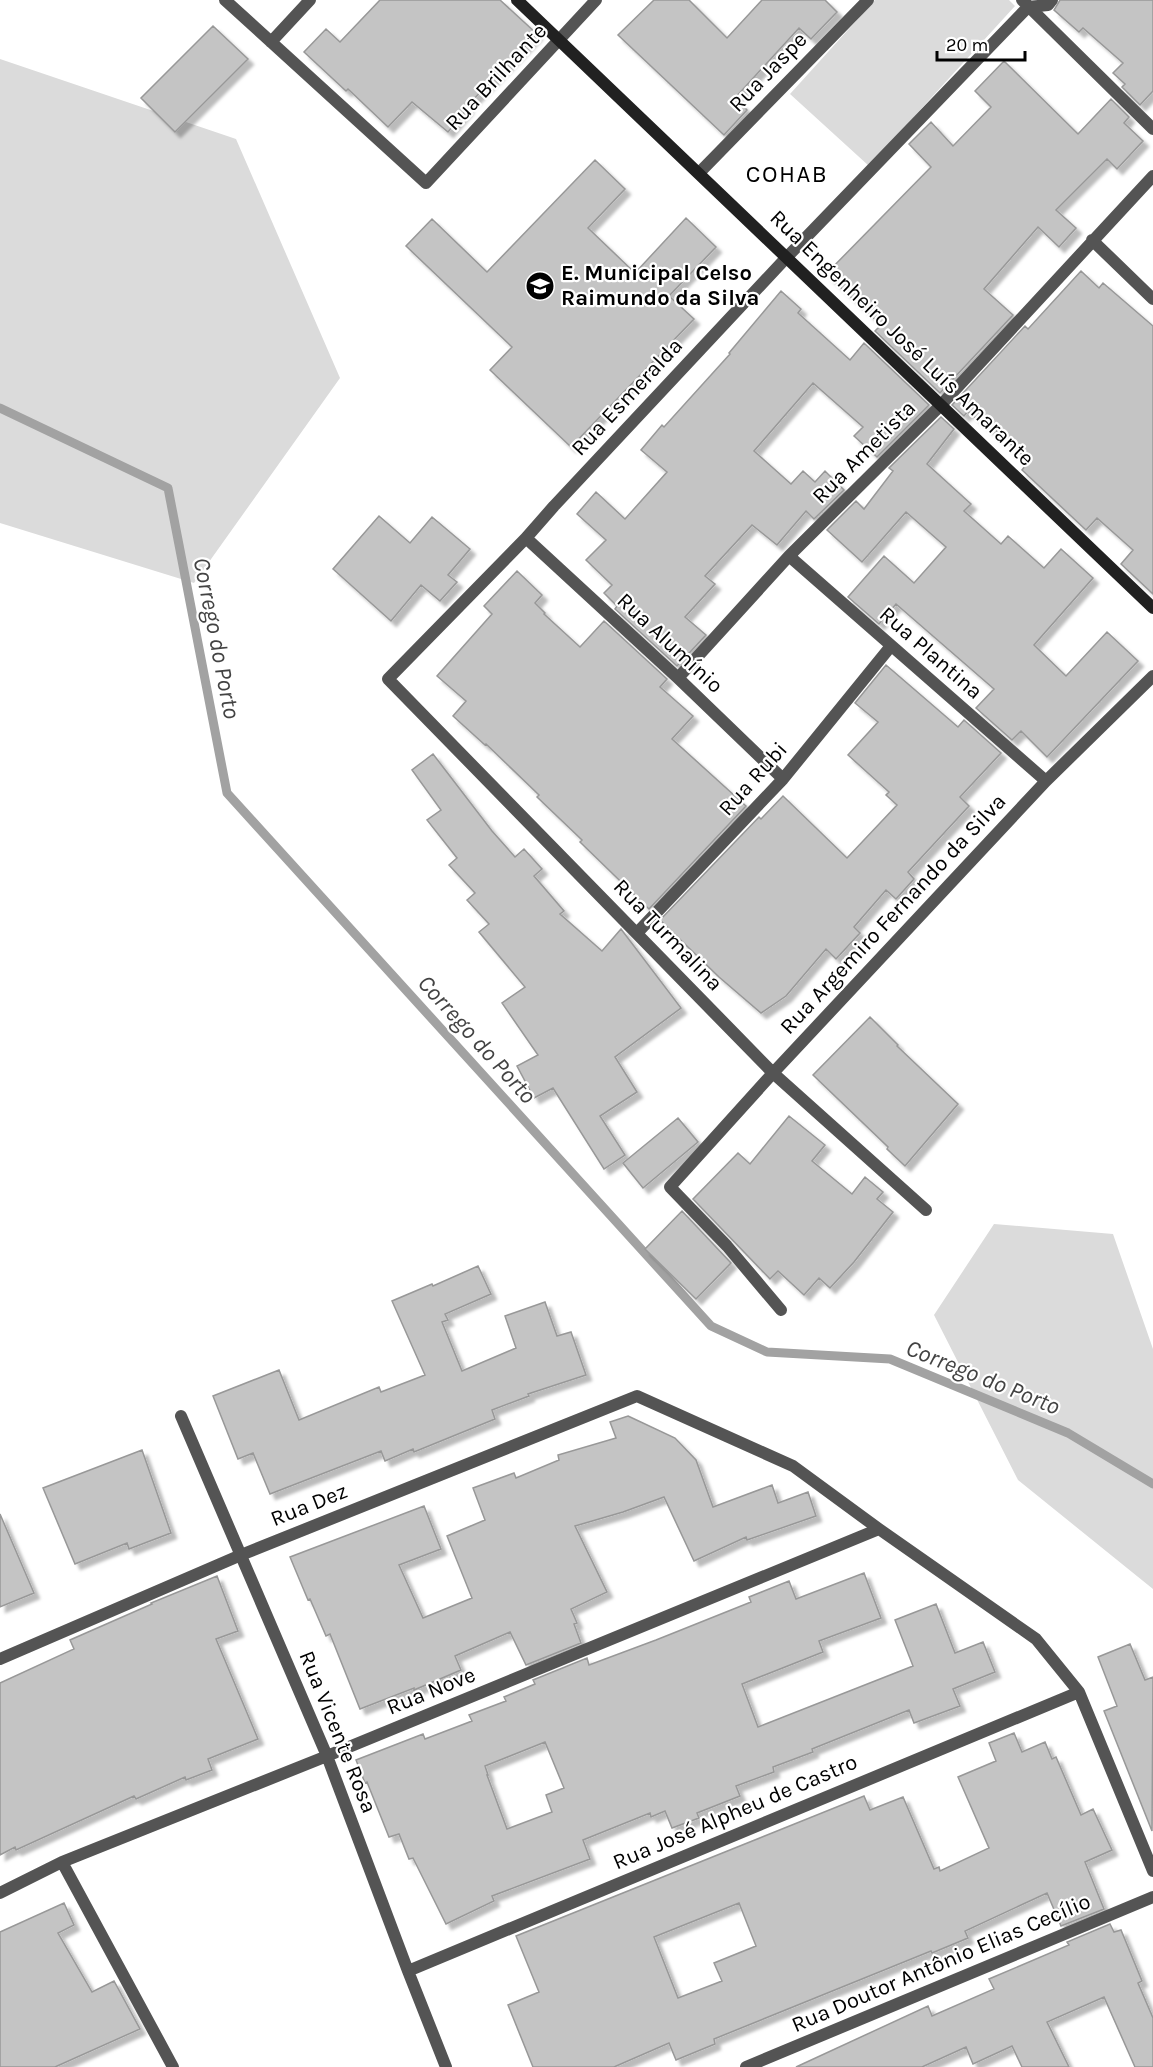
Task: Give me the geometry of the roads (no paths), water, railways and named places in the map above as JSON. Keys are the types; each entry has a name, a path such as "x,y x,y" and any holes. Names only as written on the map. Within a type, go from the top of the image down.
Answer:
{"street":[{"path":"225,0 271,42 310,0"},
{"name":"Rua Engenheiro José Luís Amarante","path":"517,0 1153,608"},
{"name":"Rua Brilhante","path":"271,42 426,183 596,0"},
{"name":"Rua Jaspe","path":"699,173 868,0"},
{"name":"Rua Esmeralda","path":"388,679 526,538 1025,3 1048,6 1052,0"},
{"path":"1025,3 1153,129"},
{"name":"Rua Ametista","path":"678,678 789,556 941,405 1153,176"},
{"path":"1092,240 1153,299"},
{"name":"Rua Alumínio","path":"526,538 678,678 783,780"},
{"name":"Rua Plantina","path":"789,556 1046,781"},
{"name":"Rua Rubi","path":"637,933 783,780 891,646"},
{"name":"Rua Argemiro Fernando da Silva","path":"782,1310 727,1246 670,1187 773,1073 1046,781 1153,676"},
{"name":"Rua Turmalina","path":"388,679 773,1073 926,1210"},
{"name":"Rua Dez","path":"0,1659 242,1555 637,1396 793,1466 879,1530"},
{"name":"Rua Vicente Rosa","path":"181,1416 327,1756 446,2067"},
{"path":"879,1530 1036,1639 1079,1692 1153,1871"},
{"name":"Rua Nove","path":"0,1893 62,1862 879,1530"},
{"name":"Rua José Alpheu de Castro","path":"408,1971 1079,1692"},
{"path":"62,1862 173,2067"},
{"name":"Rua Doutor Antônio Elias Cecílio","path":"746,2067 1153,1897"}],"waterway":[{"name":"Corrego do Porto","path":"0,408 168,488 227,793 711,1326 767,1352 890,1359 1068,1433 1153,1484"}],"place":[{"name":"E. Municipal Celso Raimundo da Silva","path":"540,286"}],"district":[{"name":"COHAB","path":"787,174"}]}
